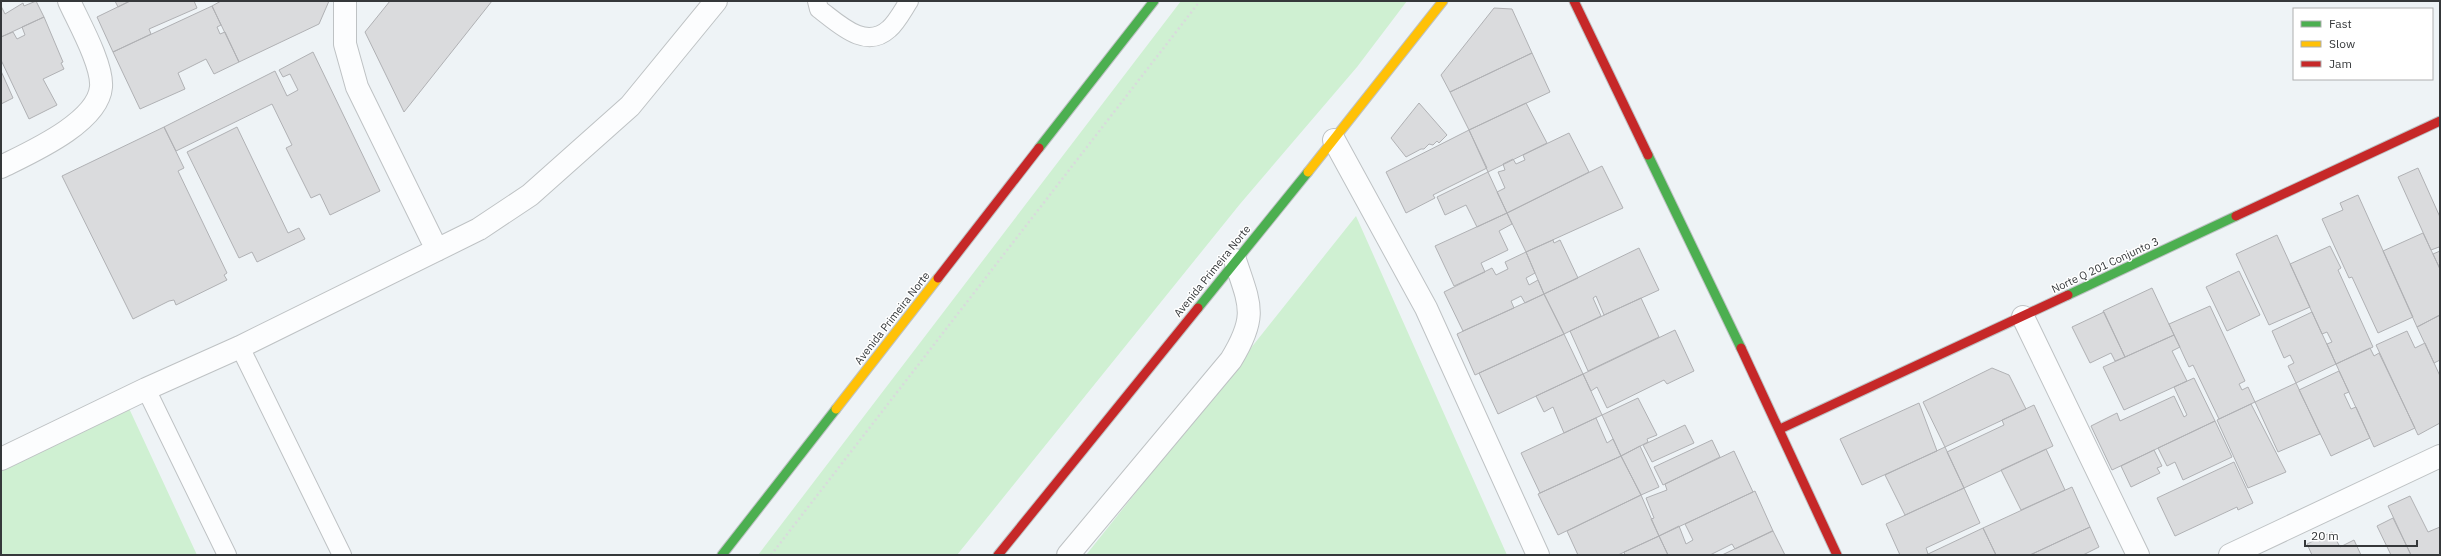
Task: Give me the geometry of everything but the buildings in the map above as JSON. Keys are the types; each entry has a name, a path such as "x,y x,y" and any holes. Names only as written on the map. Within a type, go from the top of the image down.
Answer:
{"main road":[{"name":"Avenida Primeira Norte","path":"722,555 1154,1"},
{"name":"Avenida Primeira Norte","path":"998,555 1334,140 1443,1"},
{"path":"1574,1 1780,429 1837,555"},
{"name":"Norte Q 201 Conjunto 3","path":"1780,429 2023,317 2440,121"}],"street":[{"path":"1,167 70,129 85,115 94,102 101,87 94,55 69,1"},
{"path":"345,1 346,44 357,87 437,250"},
{"path":"1,459 146,389 240,346 479,229 523,200 572,159 630,106 716,1"},
{"path":"1334,140 1426,308 1538,555"},
{"path":"1068,555 1231,360 1244,338 1250,315 1248,296 1236,260"},
{"path":"2023,317 2138,555"},
{"path":"2230,555 2440,456"}],"lane":[{"path":"817,1 819,9 856,36 876,37 889,29 909,1"},
{"path":"240,346 342,555"},
{"path":"146,389 227,555"}],"path":[{"path":"771,555 1200,1"}],"green space":[{"path":"1181,1 1407,1 1357,67 1240,204 957,555 758,555"},
{"path":"1356,216 1507,555 1086,555"},
{"path":"127,404 197,555 1,555 1,471"}],"traffic: fast":[{"path":"1039,148 1154,1"},
{"path":"1648,155 1741,348"},
{"path":"1198,308 1308,172"},
{"path":"2068,295 2236,216"},
{"path":"722,555 836,409"}],"traffic: slow":[{"path":"1308,172 1443,1"},
{"path":"836,409 938,278"}],"traffic: jam":[{"path":"1574,1 1648,155"},
{"path":"2236,216 2440,121"},
{"path":"938,278 1039,148"},
{"path":"1780,429 2068,295"},
{"path":"998,555 1198,308"},
{"path":"1741,348 1837,555"}]}
